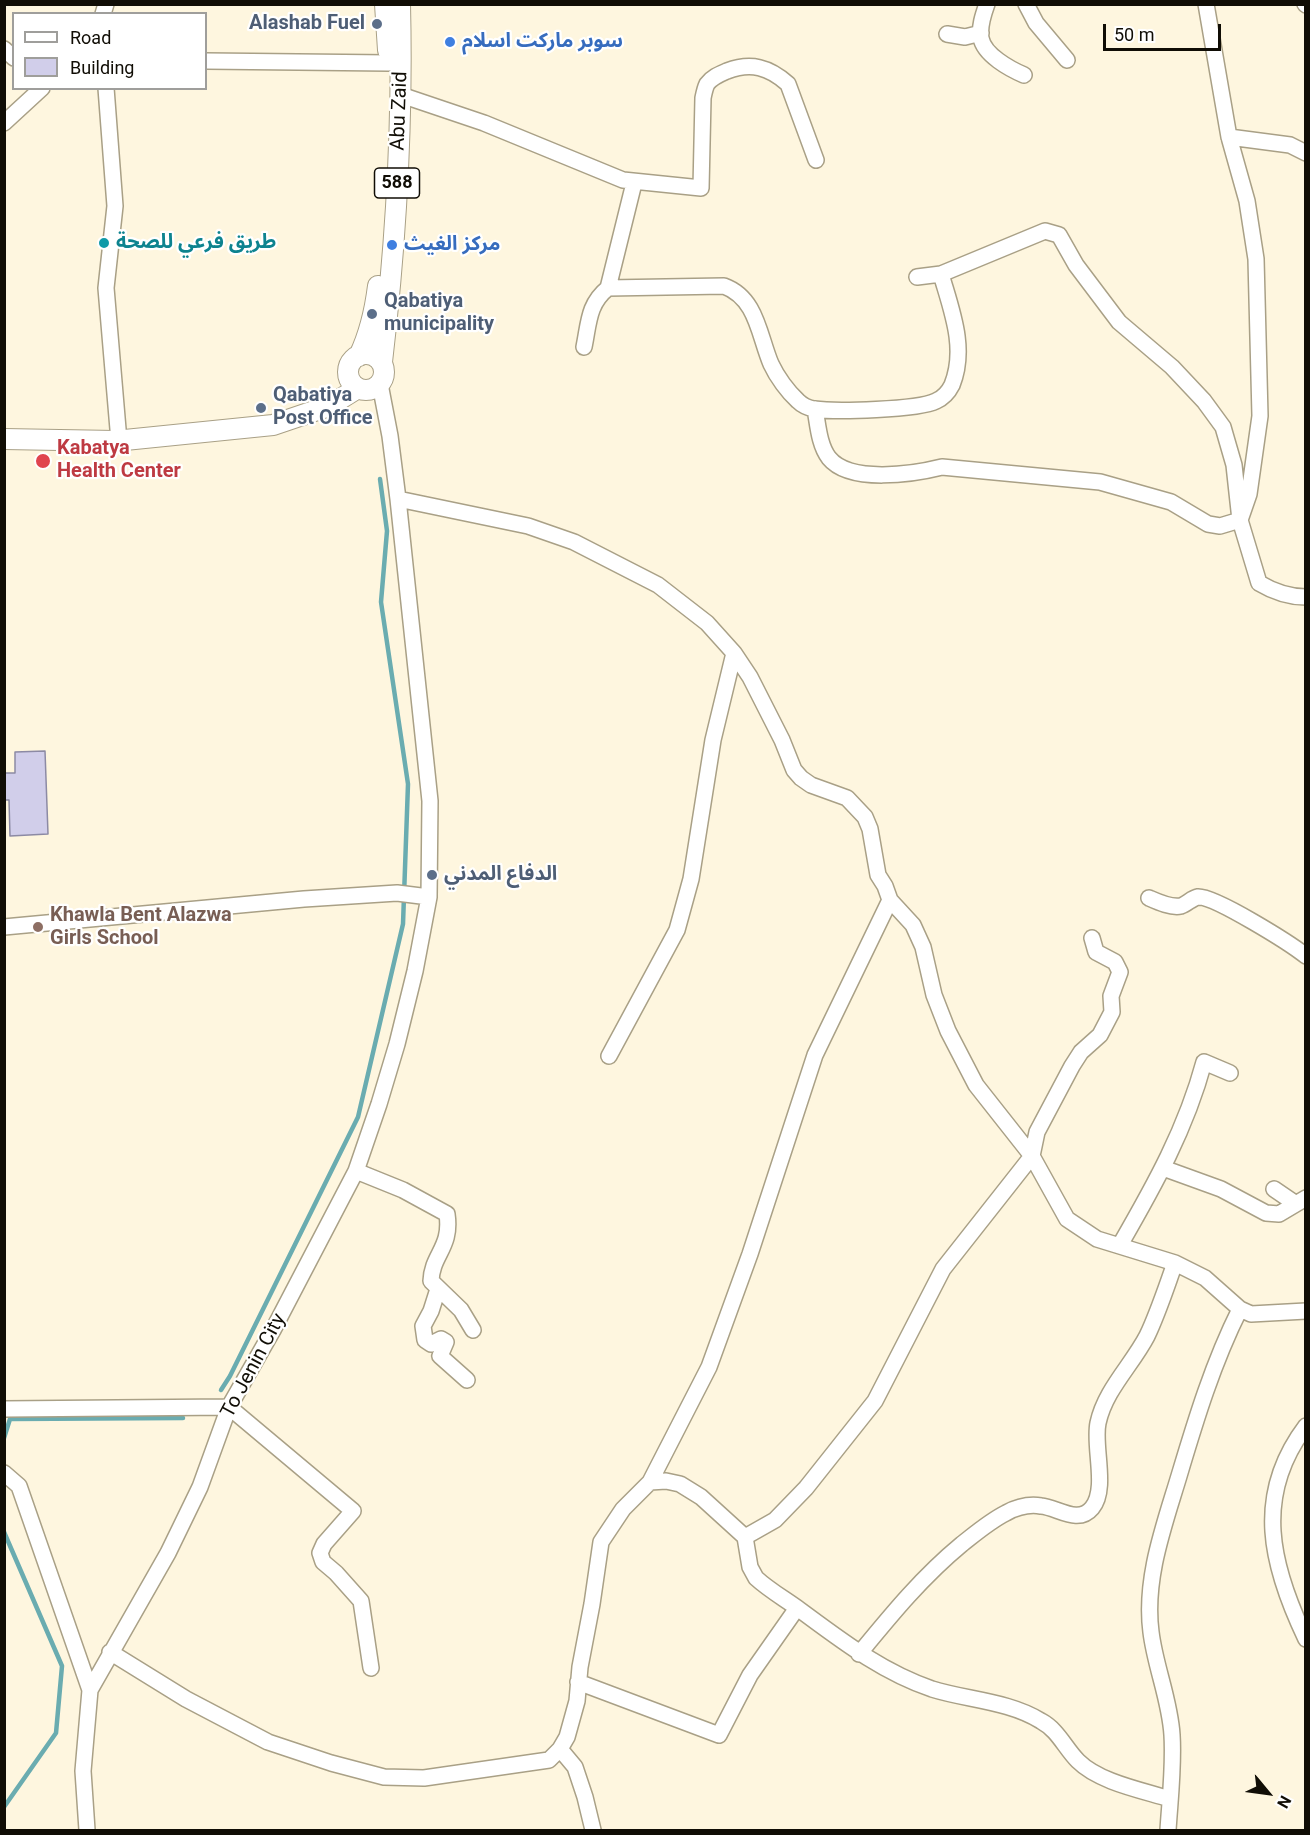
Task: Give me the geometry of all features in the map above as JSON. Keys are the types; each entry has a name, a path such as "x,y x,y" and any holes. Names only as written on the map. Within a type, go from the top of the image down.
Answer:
{"main road":[{"name":"Abu Zaid","path":"359,356 366,342 375,309 380,269 389,129 389,63 385,4"},
{"name":"Abu Zaid","path":"381,362 394,236 401,95 400,4"},
{"path":"372,354 381,362 385,373 380,384 369,389 358,388 353,384 348,374 351,362 359,356 372,354"},
{"path":"4,439 119,441 273,425 329,406 358,388"}],"street":[{"path":"987,4 981,22 981,40 992,55 1006,67 1024,75"},
{"path":"1026,4 1035,23 1067,60"},
{"path":"1206,4 1229,136 1247,201 1256,259 1260,416 1249,494 1240,520"},
{"path":"947,34 965,37 981,33"},
{"path":"207,62 389,63"},
{"path":"401,95 484,123 623,180 634,183 701,188 703,98 708,84 716,75 741,66 759,68 788,84 816,160"},
{"path":"4,123 40,90"},
{"path":"106,90 115,206 106,288 119,441"},
{"path":"1229,136 1290,145 1305,153"},
{"path":"584,347 591,308 598,296 608,288 634,183"},
{"path":"917,277 941,274 1045,231 1059,235 1076,265 1119,322 1172,367 1204,400 1223,427 1234,465 1240,520 1259,583 1273,591 1293,597 1305,597"},
{"path":"608,288 724,286 733,289 744,298 755,315 772,367 799,402 815,409 860,410 921,405 936,401 952,386 958,354 956,327 941,274"},
{"name":"To Jenin City","path":"87,1830 83,1771 90,1690 168,1552 200,1487 229,1407 273,1330 356,1170 397,1044 415,971 429,897 429,801 398,499 390,436 380,384"},
{"path":"815,409 824,451 831,461 855,472 884,475 920,472 942,467 1100,482 1171,502 1208,524 1220,526 1240,520"},
{"path":"398,499 528,526 574,542 658,585 707,623 734,653 750,677 782,740 794,770 811,785 847,798 865,817 870,829 878,875 890,900 913,925 923,947 934,995 944,1022 976,1085 1032,1156 1067,1219 1097,1239 1175,1263 1206,1278 1240,1309 1251,1314 1305,1311"},
{"path":"609,1056 677,930 691,879 713,740 734,653"},
{"path":"4,927 304,898 397,893 429,897"},
{"path":"1149,898 1164,904 1180,906 1198,897 1212,901 1291,944 1305,956"},
{"path":"110,1653 186,1699 268,1742 331,1763 384,1777 424,1778 549,1760 560,1749 567,1737 577,1701 578,1682 601,1542 623,1509 650,1482 709,1367 754,1244 815,1055 890,900"},
{"path":"745,1537 775,1520 806,1488 875,1401 943,1269 1032,1156 1037,1132 1072,1066 1081,1052 1100,1035 1112,1012 1111,996 1120,972 1115,962 1096,952 1092,938"},
{"path":"1120,1245 1163,1168 1196,1093 1204,1062 1230,1073"},
{"path":"1163,1168 1221,1189 1266,1214 1279,1214 1300,1201"},
{"path":"356,1170 404,1190 447,1214 449,1228 447,1241 431,1272 431,1281 461,1310 473,1330"},
{"path":"1274,1189 1300,1201"},
{"path":"860,1654 904,1600 936,1566 981,1528 1006,1513 1024,1506 1043,1506 1071,1515 1086,1513 1093,1508 1098,1495 1098,1425 1105,1401 1128,1369 1147,1336 1175,1263"},
{"path":"438,1289 423,1326 425,1340 431,1344 441,1339 446,1342 440,1356 467,1380"},
{"path":"1168,1830 1172,1734 1164,1685 1151,1632 1150,1600 1155,1561 1202,1397 1221,1346 1240,1309"},
{"path":"4,1409 229,1407 353,1511 324,1544 320,1553 323,1562 361,1601 371,1668"},
{"path":"1305,1426 1285,1457 1277,1477 1273,1521 1275,1548 1282,1579 1290,1606 1305,1639"},
{"path":"4,1473 19,1486 90,1690"},
{"path":"650,1482 666,1481 680,1484 701,1497 745,1537 750,1567 756,1578 860,1654 898,1676 932,1689 1024,1712 1042,1721 1056,1732 1078,1761 1094,1772 1122,1784 1170,1799"},
{"path":"578,1682 719,1736 750,1675 797,1608"},
{"path":"560,1749 575,1767 594,1830"}],"building":[{"path":"45,751 48,834 10,836 9,800 4,800 4,773 15,773 15,752"}],"waterway":[{"path":"221,1390 358,1117 403,924 408,784 381,602 387,531 380,479"},
{"path":"4,1438 10,1419 183,1418"},
{"path":"4,1532 62,1666 56,1733 4,1807"}],"place":[{"name":"Alashab Fuel","path":"377,24"},
{"name":"سوبر ماركت اسلام","path":"450,42"},
{"name":"طريق فرعي للصحة","path":"104,243"},
{"name":"مركز الغيث","path":"392,245"},
{"name":"Qabatiya municipality","path":"372,314"},
{"name":"Qabatiya Post Office","path":"261,408"},
{"name":"Kabatya Health Center","path":"43,461"},
{"name":"الدفاع المدني","path":"432,875"},
{"name":"Khawla Bent Alazwa Girls School","path":"38,927"}]}
